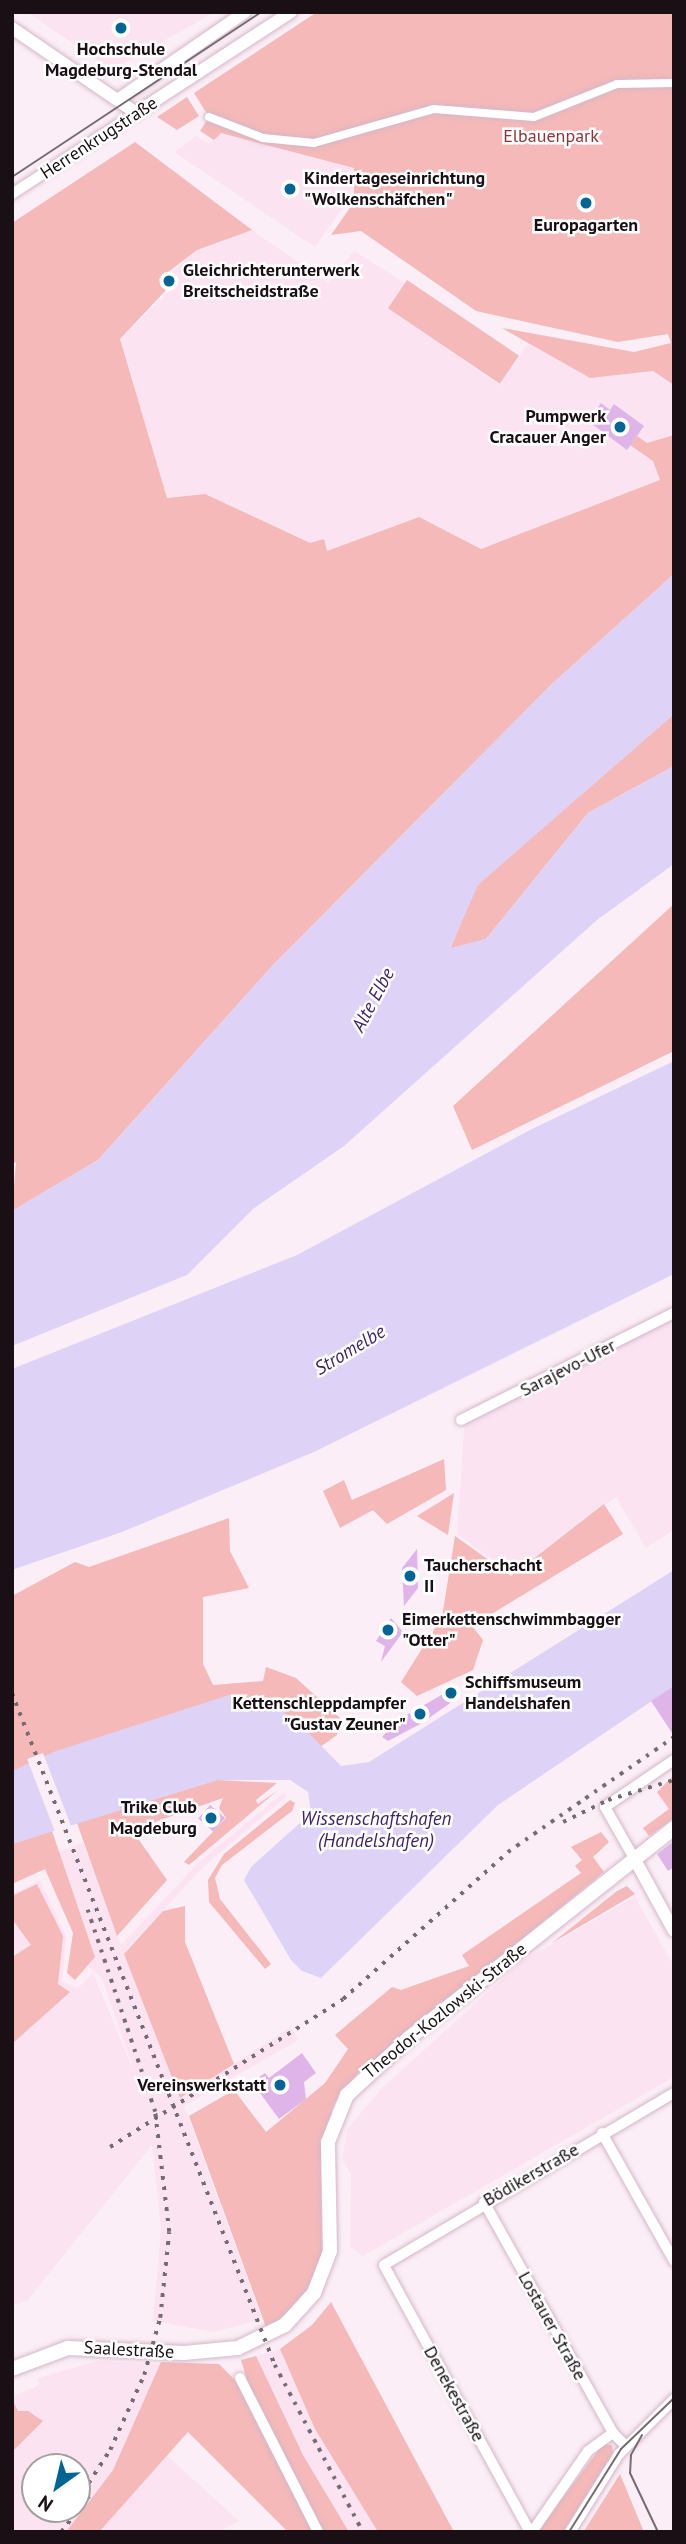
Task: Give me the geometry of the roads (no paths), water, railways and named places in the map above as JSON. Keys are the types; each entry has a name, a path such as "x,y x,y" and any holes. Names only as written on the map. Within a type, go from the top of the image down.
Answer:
{"main road":[{"name":"Theodor-Kozlowski-Straße","path":"250,2345 294,2318 321,2278 332,2234 328,2142 338,2110 354,2086 674,1828"},
{"name":"Saalestraße","path":"12,2369 68,2348 211,2353 250,2345"}],"street":[{"name":"Herrenkrugstraße","path":"119,99 245,12"},
{"name":"Herrenkrugstraße","path":"12,194 291,12"},
{"path":"12,28 136,113"},
{"path":"209,117 263,138 314,143 434,109 529,117 617,84 674,83"},
{"name":"Sarajevo-Ufer","path":"461,1420 674,1313"},
{"path":"674,1760 605,1807 674,1931"},
{"name":"Bödikerstraße","path":"390,2258 674,2093"},
{"path":"602,2133 674,2261"},
{"name":"Lostauer Straße","path":"484,2202 613,2433 626,2446"},
{"name":"Denekestraße","path":"390,2258 385,2269 531,2532"},
{"path":"240,2378 318,2532"},
{"path":"570,2532 626,2446 674,2399"},
{"path":"531,2532 588,2451 613,2433"}],"water":[{"name":"Alte Elbe","path":"674,574 674,714 478,885 450,948 486,939 588,813 674,766 674,864 597,920 344,1146 253,1209 187,1275 12,1346 12,1211 98,1160 273,965 553,683"},
{"name":"Stromelbe","path":"674,1061 674,1274 314,1452 122,1532 12,1570 12,1369 297,1255 530,1130"},
{"name":"Wissenschaftshafen (Handelshafen)","path":"674,1570 674,1686 498,1805 321,1978 302,1971 291,1960 244,1880 251,1867 311,1813 308,1792 290,1780 217,1780 12,1844 12,1771 56,1751 229,1695 265,1700 297,1721 341,1766 369,1762"}],"tram line":[{"path":"12,177 261,12"},
{"path":"569,2532 621,2449 674,2398"},
{"path":"642,2435 631,2455 630,2473 658,2532"}],"railway":[{"path":"12,1693 275,2365 363,2532"},
{"path":"110,2147 343,1999 508,1852 674,1737"},
{"path":"563,1822 608,1800 674,1780"},
{"path":"86,1906 155,2112 169,2232 160,2318 144,2375 110,2450 91,2479"},
{"path":"61,2532 68,2523"}],"place":[{"name":"Hochschule Magdeburg-Stendal","path":"121,28"},
{"name":"Kindertageseinrichtung \"Wolkenschäfchen\"","path":"290,189"},
{"name":"Europagarten","path":"586,203"},
{"name":"Gleichrichterunterwerk Breitscheidstraße","path":"169,281"},
{"name":"Pumpwerk Cracauer Anger","path":"620,427"},
{"name":"Taucherschacht II","path":"410,1576"},
{"name":"Eimerkettenschwimmbagger \"Otter\"","path":"388,1630"},
{"name":"Schiffsmuseum Handelshafen","path":"451,1693"},
{"name":"Kettenschleppdampfer \"Gustav Zeuner\"","path":"420,1714"},
{"name":"Trike Club Magdeburg","path":"211,1818"},
{"name":"Vereinswerkstatt","path":"280,2085"}],"park label":[{"name":"Elbauenpark","path":"551,136"}]}
